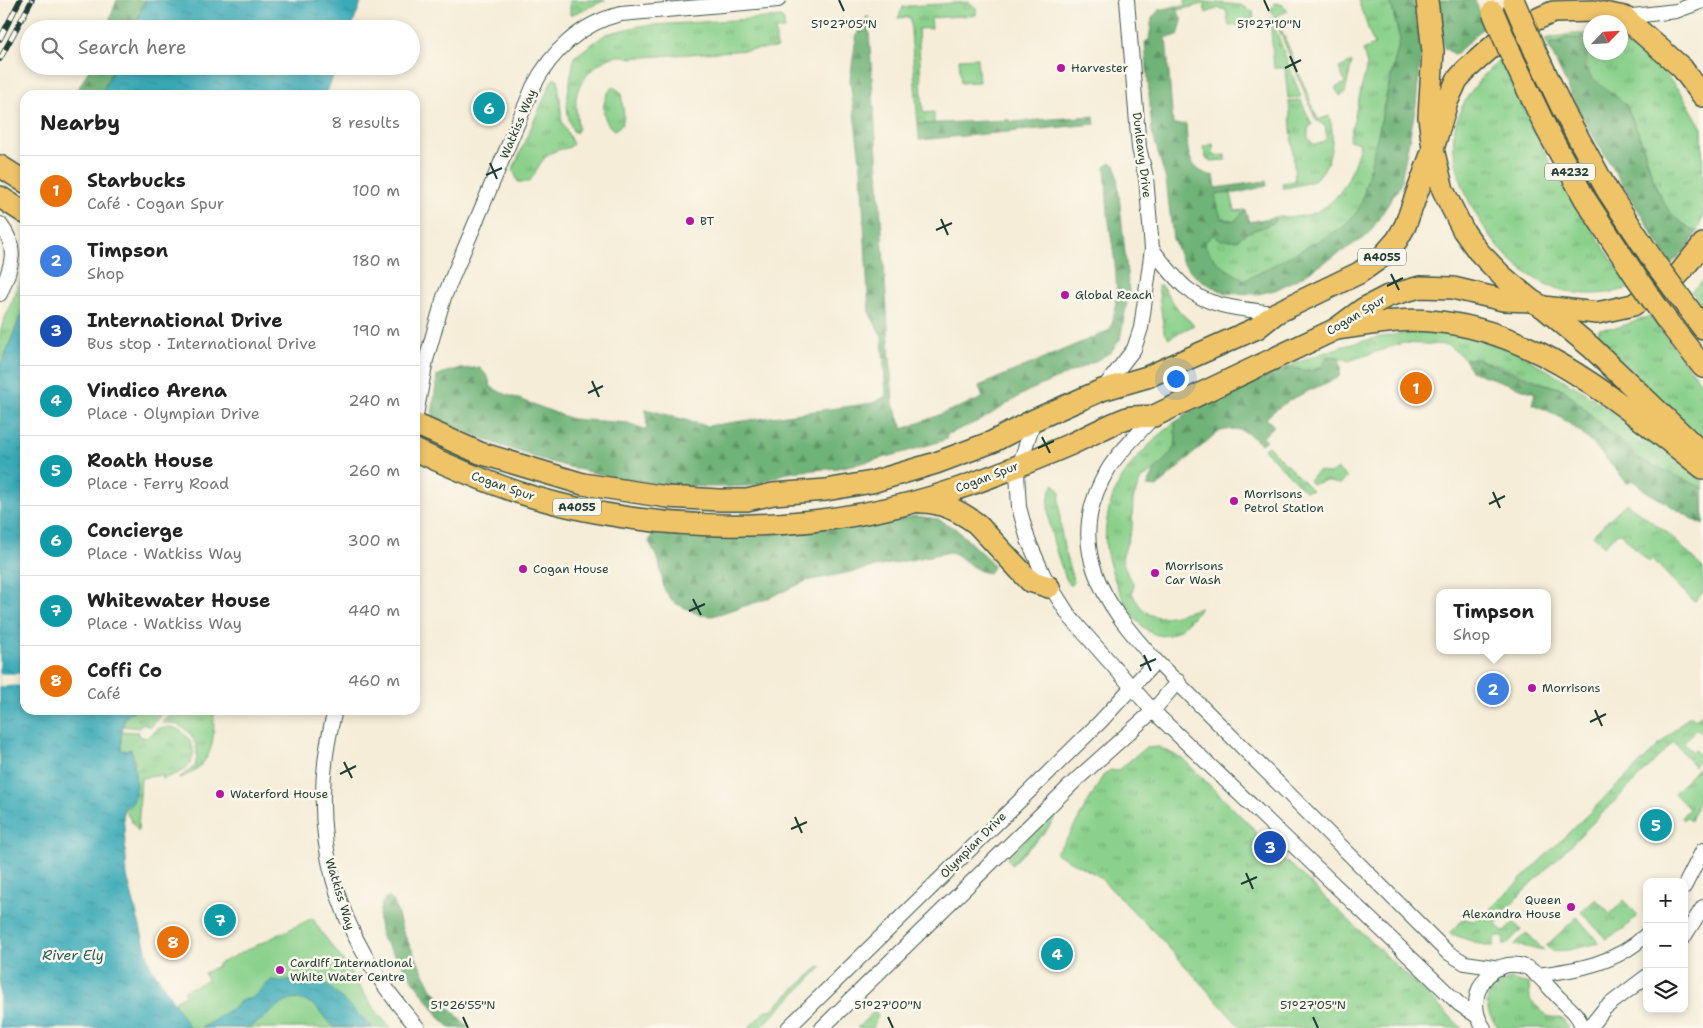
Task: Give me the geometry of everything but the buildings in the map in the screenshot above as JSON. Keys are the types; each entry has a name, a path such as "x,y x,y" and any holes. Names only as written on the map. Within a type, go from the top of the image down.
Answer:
{"main road":[{"path":"1427,0 1433,51 1429,116 1433,149 1444,190 1463,230 1478,251 1537,304 1592,348 1703,454"},
{"path":"1602,0 1620,15"},
{"name":"A4232","path":"1514,1 1535,51 1564,110 1607,190 1655,263 1703,328"},
{"name":"A4232","path":"1491,6 1514,61 1585,199 1636,277 1703,367"},
{"name":"Cogan Spur","path":"420,424 480,452 583,484 667,497 747,500 773,494 846,487 901,475 992,442 1034,420 1102,390 1147,377 1257,328 1276,313 1359,273 1387,252 1405,226 1433,149 1441,117 1458,80 1480,56 1510,30 1553,12 1594,11 1616,15"},
{"path":"1628,22 1682,68 1703,96"},
{"path":"0,166 20,179"},
{"path":"0,197 20,210"},
{"name":"Cogan Spur","path":"420,452 478,478 534,497 621,516 669,522 748,524 825,518 901,505 954,490 1019,465 1129,418 1154,416 1336,329 1363,309 1388,296 1420,287 1453,288 1503,300 1597,313 1633,305 1679,274 1703,244"},
{"path":"1336,329 1430,320 1469,326 1515,340 1585,380 1703,468"},
{"path":"901,505 936,503 961,513 977,524 1030,581 1049,587"}],"street":[{"name":"Watkiss Way","path":"420,394 427,354 444,297 533,87 548,62 567,42 594,23 607,17 620,14 778,0"},
{"name":"Dunleavy Drive","path":"1102,390 1134,349 1140,328 1152,249 1146,177 1139,148 1127,0"},
{"path":"1628,15 1676,11 1703,1"},
{"path":"0,224 12,244 12,252 7,276 0,294"},
{"path":"1152,249 1184,286 1202,299 1224,307 1276,313"},
{"path":"1154,416 1126,446 1109,468 1099,487 1092,512 1089,543 1095,574 1104,596 1127,630 1336,844 1447,952 1465,963 1500,968 1515,965 1529,969 1576,1014 1582,1028"},
{"path":"1034,420 1019,465 1016,491 1022,520 1049,587 1070,617 1153,711 1480,1022"},
{"name":"Olympian Drive","path":"788,1028 1132,689 1156,661"},
{"name":"Olympian Drive","path":"822,1028 1076,780 1153,711 1178,682"},
{"name":"Watkiss Way","path":"334,715 327,746 322,799 324,835 332,874 349,926 368,964 384,988 418,1028"},
{"path":"1688,879 1703,850"},
{"path":"1688,931 1703,907"},
{"path":"1536,975 1578,970 1604,961 1632,947 1643,937"},
{"path":"1480,1022 1475,1001 1480,984 1486,977 1500,968"},
{"path":"1589,1028 1605,1008 1643,979"}],"green space":[{"path":"117,0 146,0 137,20 109,20"},
{"path":"570,0 606,0 570,15"},
{"path":"1185,0 1240,5 1253,11 1254,24 1229,26 1226,10 1219,8 1206,13 1203,4 1178,10 1176,6 1185,6"},
{"path":"1358,0 1390,0 1400,40 1384,104 1366,208 1345,232 1258,284 1212,271 1196,242 1212,228 1271,224 1275,217 1303,216 1315,212 1335,198 1348,178 1360,143 1349,140 1367,65 1363,50 1374,45"},
{"path":"1390,0 1413,0 1421,54 1416,105 1400,186 1368,235 1301,277 1275,290 1258,294 1226,293 1195,276 1182,261 1173,239 1166,180 1152,132 1145,42 1149,40 1152,18 1159,10 1176,6 1182,21 1178,36 1166,37 1173,125 1186,124 1188,150 1193,164 1205,173 1214,176 1216,188 1266,181 1267,186 1237,193 1218,193 1215,195 1221,218 1235,221 1245,210 1249,222 1275,217 1275,221 1247,233 1237,240 1220,240 1213,235 1204,243 1216,261 1246,280 1342,228 1357,212 1362,201 1400,40"},
{"path":"1436,0 1475,0 1485,26 1455,55 1444,48"},
{"path":"969,2 976,8 976,15 931,18 932,28 918,29 923,113 934,112 934,124 918,124 910,17 898,18 903,7"},
{"path":"1275,3 1283,5 1288,11 1276,16 1318,120 1329,116 1332,133 1328,162 1317,177 1307,183 1283,188 1282,183 1295,181 1289,101 1301,100 1312,125 1308,128 1308,138 1313,144 1320,144 1327,138 1325,126 1316,120 1271,10"},
{"path":"868,16 893,404 903,429 983,398 979,386 1110,330 1116,301 1116,272 1108,214 1105,167 1111,163 1116,166 1129,292 1120,339 1111,352 1094,362 1026,392 983,419 946,435 947,439 920,448 851,465 784,474 752,486 707,487 667,484 626,479 586,471 507,448 432,417 437,376 452,370 469,368 480,368 488,377 491,387 500,392 572,419 628,423 647,430 646,409 707,426 873,403 886,396 882,337 869,312 861,169 850,80 856,38 861,23"},
{"path":"781,17 784,21 784,29 775,30 777,48 631,58 622,56 605,60 589,73 578,90 576,102 578,130 576,133 573,131 569,121 567,103 574,57 606,34 639,26"},
{"path":"1270,17 1301,97 1288,98 1285,68 1274,68"},
{"path":"1571,34 1583,34 1583,46 1567,38 1548,45 1545,39"},
{"path":"1567,38 1583,38 1583,60 1586,60 1587,72 1594,80 1625,104 1640,136 1661,198 1670,212 1682,223 1697,232 1688,248 1671,264 1583,119 1548,45"},
{"path":"1628,46 1659,67 1682,94 1702,128 1703,217 1697,232 1682,223 1670,212 1661,199 1640,136 1627,107 1593,79 1587,60 1628,60"},
{"path":"977,58 979,82 961,83 959,59"},
{"path":"1500,59 1552,167 1630,288 1604,293 1579,293 1556,288 1535,279 1517,265 1484,228 1464,188 1455,160 1453,141 1456,121 1465,101 1485,74"},
{"path":"1352,62 1345,93 1340,96 1335,88 1345,83 1339,68"},
{"path":"86,75 110,75 103,90 78,90"},
{"path":"558,79 562,122 573,144 567,148 555,151 546,157 529,182 518,182 513,169 552,80"},
{"path":"613,87 621,92 624,116 622,125 614,130 609,126 604,115 604,103 609,91"},
{"path":"1094,116 1095,124 919,140 918,124 1009,120 1012,122"},
{"path":"1213,144 1214,156 1225,155 1226,160 1211,161 1206,158 1203,147"},
{"path":"1218,193 1231,194 1235,211 1245,210 1235,221 1221,218 1214,195"},
{"path":"20,281 20,317 0,367 0,331"},
{"path":"1703,281 1703,308 1691,291"},
{"path":"1161,285 1180,312 1194,325 1169,338 1164,332 1158,286"},
{"path":"1650,316 1703,385 1703,442 1597,337 1599,329 1619,327"},
{"path":"1433,330 1486,341 1520,354 1586,393 1703,481 1703,516 1563,389 1488,362 1465,359 1448,345 1403,343 1349,361 1335,356 1323,366 1313,370 1288,367 1323,353 1359,342"},
{"path":"1328,356 1339,358 1341,367 1339,377 1301,394 1274,411 1266,418 1274,426 1263,437 1266,440 1261,444 1246,432 1236,429 1217,432 1157,487 1147,486 1155,470 1171,453 1176,442 1175,422 1194,410 1288,367 1311,372 1321,368"},
{"path":"1465,359 1477,359 1543,384 1563,389 1637,458 1703,488 1703,525 1646,491 1632,480 1628,484 1596,448 1574,427 1561,418 1532,404 1535,393 1471,371"},
{"path":"1175,422 1176,442 1171,453 1155,470 1141,479 1133,499 1132,527 1122,559 1128,576 1134,584 1132,593 1146,612 1153,616 1161,617 1201,608 1176,632 1159,635 1147,630 1136,619 1127,605 1113,574 1105,541 1107,518 1111,502 1121,479 1146,448"},
{"path":"1268,446 1312,490 1305,491 1264,449"},
{"path":"1338,469 1347,478 1340,484 1325,481 1312,484 1309,480 1318,471 1330,474"},
{"path":"1054,484 1060,491 1061,526 1064,548 1074,582 1072,585 1069,585 1060,563 1049,520 1048,506"},
{"path":"1626,503 1669,534 1703,568 1703,593 1694,602 1652,559 1649,562 1619,532 1604,546 1593,535"},
{"path":"916,516 938,519 956,529 991,562 993,567 989,573 978,570 950,552 806,581 764,600 712,616 700,615 673,602 664,589 659,562 649,542 652,534 719,536 785,533"},
{"path":"1703,712 1703,734 1697,729 1684,742 1692,752 1695,750 1700,756 1700,760 1694,766 1674,742 1504,911 1507,914 1496,925 1504,932 1514,922 1521,930 1506,945 1504,945 1503,937 1495,937 1494,946 1485,946 1449,933 1464,919 1474,921 1487,912 1690,715 1695,720"},
{"path":"127,715 159,715 150,727 142,723 140,728 122,726"},
{"path":"169,715 214,715 210,752 199,767 178,779 195,766 197,757 194,742 186,730 171,723 162,723"},
{"path":"172,727 178,729 188,738 193,749 193,755 187,767 176,774 162,779 163,775 141,778 138,831 123,808 126,805 135,762 132,751 121,750 121,731 139,732 139,736 147,738 159,728"},
{"path":"1159,747 1183,759 1254,829 1268,850 1290,864 1462,1028 1241,1028 1161,939 1097,875 1055,853 1068,837 1104,774 1111,770 1117,771 1145,748"},
{"path":"1699,767 1703,767 1703,788 1691,821 1686,817 1683,820 1681,817 1689,809 1674,793"},
{"path":"1058,808 1060,811 1046,831 1012,865 1007,858"},
{"path":"389,897 394,902 403,932 432,989 469,1028 451,1028 442,1020 382,938 379,914 384,899"},
{"path":"1596,899 1610,914 1624,901 1638,915 1625,928 1606,939 1581,912"},
{"path":"1577,917 1599,943 1569,950 1552,951 1546,946"},
{"name":"Cardiff International White Water Centre","path":"313,918 371,1004 391,1028 175,1028 175,1001 185,995 184,991 207,980 204,973 218,966 218,964"},
{"path":"1525,934 1528,934 1544,950 1514,945"},
{"path":"820,966 822,967 760,1028 748,1028 766,1010 771,1010"},
{"path":"1510,979 1529,984 1530,1000 1547,1016 1563,1019 1568,1028 1499,1028 1489,1014 1488,999 1494,987"},
{"path":"875,1011 878,1015 873,1028 857,1028"}],"water":[{"path":"146,0 362,0 354,20 137,20"},
{"path":"111,75 334,75 328,90 103,90"},
{"name":"River Ely","path":"20,317 20,715 128,715 124,719 121,750 131,749 135,768 136,791 133,802 123,809 127,876 150,965 190,1028 0,1028 0,367"},
{"path":"306,976 326,984 373,1028 335,1027 308,1002 298,1000 282,1004 252,1026 244,1028 201,1028 237,1005 241,1000 252,998 271,980 282,981"}],"pier":[{"path":"0,674 20,674 20,685 0,686"}],"railway":[{"path":"0,39 20,0"},
{"path":"21,20 32,0"},
{"path":"0,59 20,22"}],"place":[{"name":"Harvester","path":"1061,68"},
{"name":"Concierge","path":"489,108"},
{"name":"BT","path":"690,221"},
{"name":"Global Reach","path":"1065,295"},
{"name":"Starbucks","path":"1416,388"},
{"name":"Morrisons Petrol Station","path":"1234,501"},
{"name":"Cogan House","path":"523,569"},
{"name":"Morrisons Car Wash","path":"1155,573"},
{"name":"Morrisons","path":"1532,688"},
{"name":"Timpson","path":"1493,689"},
{"name":"Waterford House","path":"220,794"},
{"name":"Roath House","path":"1656,825"},
{"name":"International Drive","path":"1270,847"},
{"name":"Queen Alexandra House","path":"1571,907"},
{"name":"Whitewater House","path":"220,920"},
{"name":"Coffi Co","path":"173,942"},
{"name":"Vindico Arena","path":"1057,954"},
{"name":"Cardiff International White Water Centre","path":"280,970"}]}
